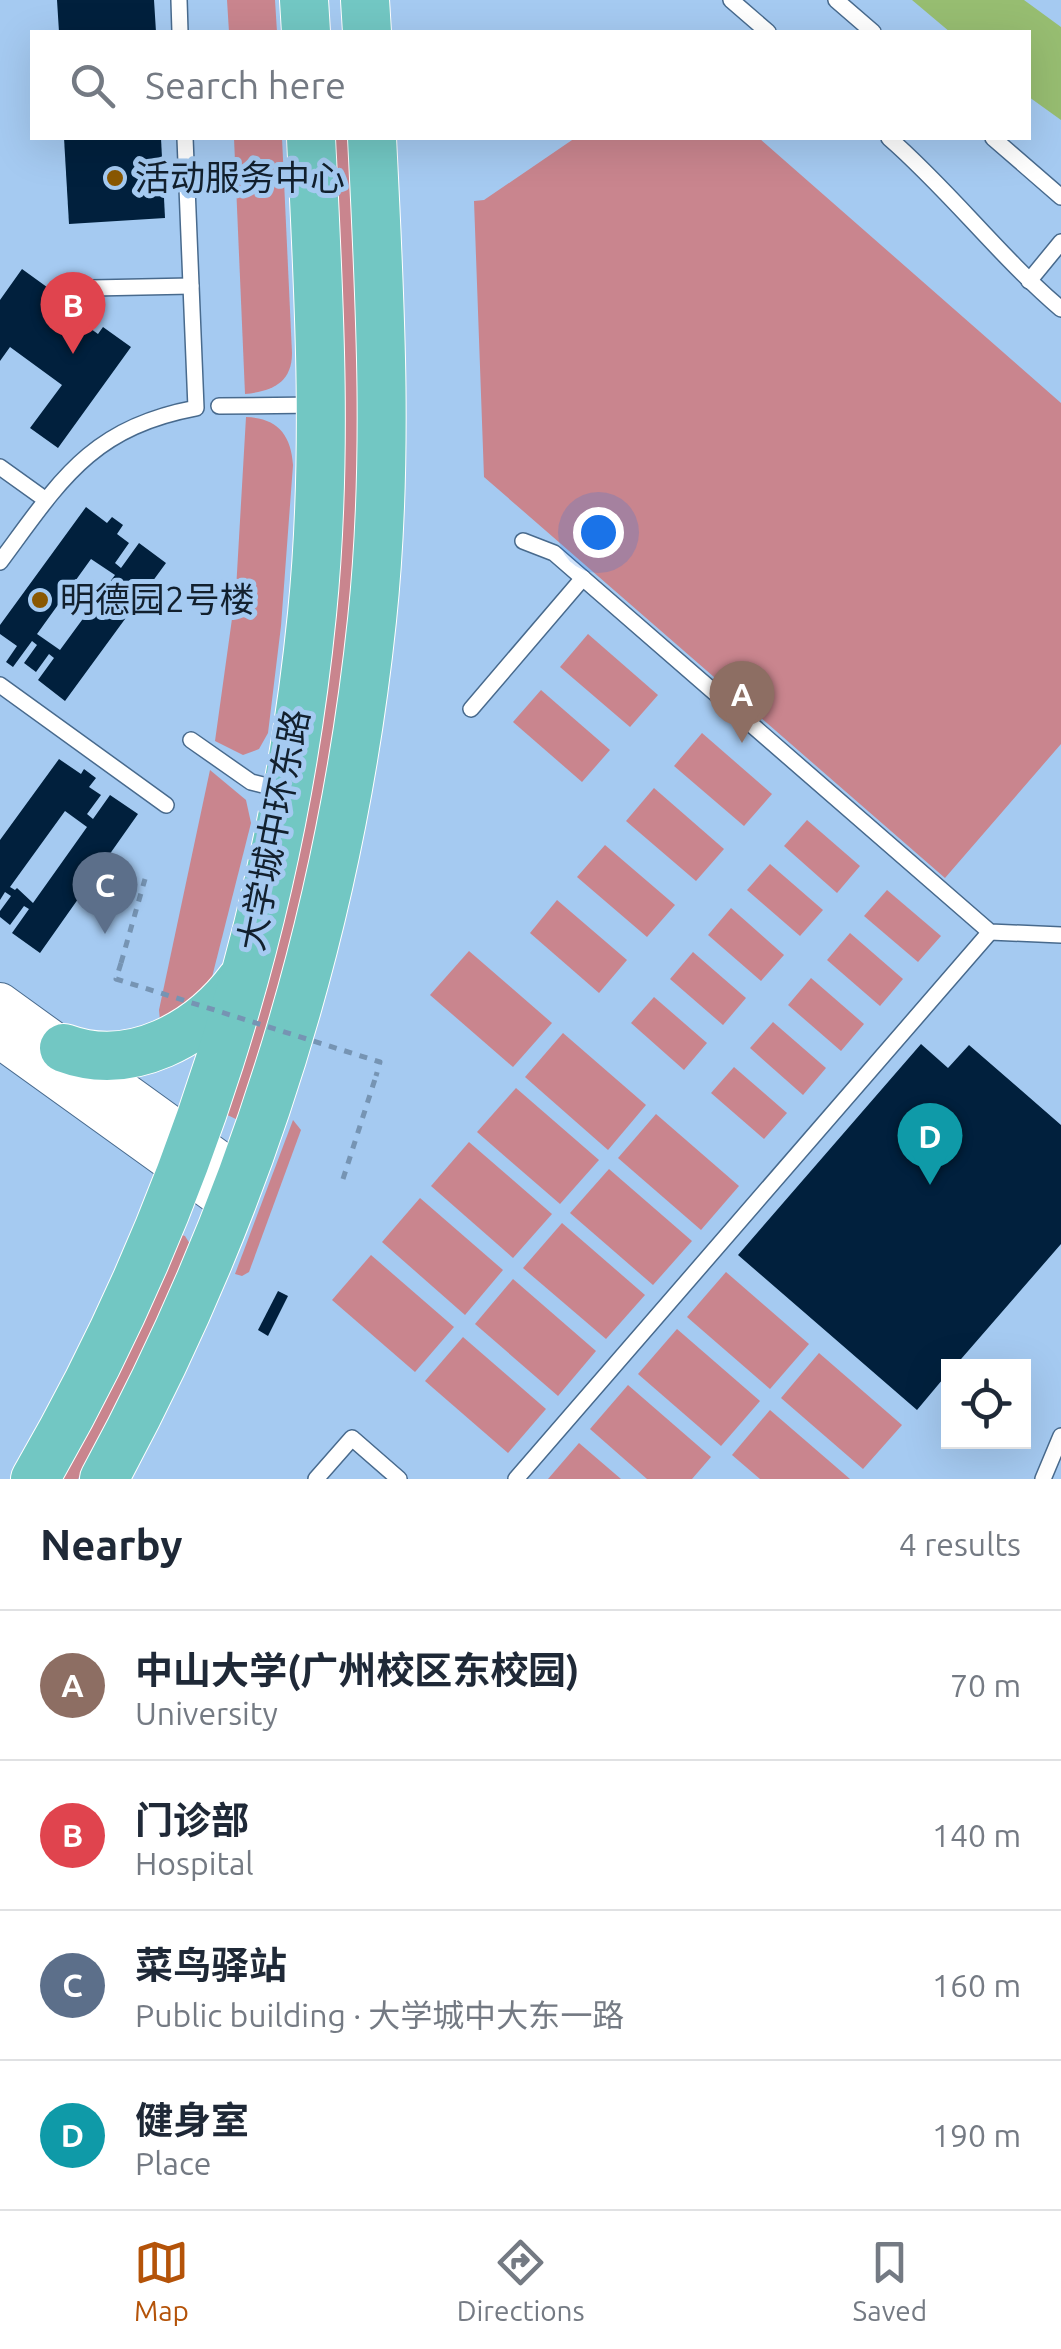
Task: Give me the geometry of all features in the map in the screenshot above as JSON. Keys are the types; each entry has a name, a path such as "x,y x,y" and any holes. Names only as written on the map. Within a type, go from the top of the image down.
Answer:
{"main road":[{"path":"304,0 306,30"},
{"path":"365,0 367,30"},
{"name":"大学城中环东路","path":"35,1479 115,1330 187,1156 262,911 286,790 312,612 322,405 311,140"},
{"name":"大学城中环东路","path":"104,1479 170,1355 238,1192 286,1052 320,925 350,775 372,617 382,406 372,140"},
{"path":"64,1048 110,1057 150,1049 210,1014 244,977"}],"street":[{"path":"0,1002 64,1048 187,1156"},
{"path":"0,1039 238,1192"}],"lane":[{"path":"179,0 180,30"},
{"path":"730,0 766,30"},
{"path":"836,0 872,30"},
{"path":"0,562 70,470 110,438 154,417 196,408 185,140"},
{"path":"891,140 920,164 1061,309"},
{"path":"996,140 1061,197"},
{"path":"1029,280 1061,242"},
{"path":"92,288 191,286"},
{"path":"219,406 322,405"},
{"path":"0,467 46,500"},
{"path":"523,540 547,548 583,578 990,932 1061,935"},
{"path":"471,709 583,578"},
{"path":"0,684 166,805"},
{"path":"191,740 251,782 286,790"},
{"path":"516,1479 990,932"},
{"path":"1043,1479 1061,1436"},
{"path":"316,1479 352,1438 399,1479"}],"path":[{"path":"144,879 116,980 380,1062 342,1178"}],"shaded area":[{"path":"227,0 275,0 277,30 229,30"},
{"path":"912,0 1024,0 1061,27 1061,120 1031,98 1031,30 948,30"},
{"path":"234,140 282,140 291,363 279,384 245,394"},
{"path":"327,140 355,140 364,411 348,672 296,947 238,1120 223,1113 289,856"},
{"path":"572,140 761,140 1061,403 1061,744 945,878 484,477 474,201 484,200"},
{"path":"246,417 274,424 280,430 289,445 293,465 281,626 268,733 259,749 243,755 215,741 236,590"},
{"path":"588,634 658,695 630,727 560,667"},
{"path":"541,690 610,750 582,782 513,722"},
{"path":"702,733 772,794 744,826 674,766"},
{"path":"210,770 246,800 251,823 209,989 160,1021 159,1010"},
{"path":"654,788 724,849 696,881 626,821"},
{"path":"807,820 860,866 837,893 784,846"},
{"path":"605,845 675,905 647,937 577,877"},
{"path":"770,864 823,910 800,936 747,890"},
{"path":"887,890 941,936 918,962 864,916"},
{"path":"557,900 627,960 599,993 530,933"},
{"path":"731,908 784,955 761,981 708,935"},
{"path":"850,933 903,979 880,1006 827,960"},
{"path":"469,951 552,1023 513,1067 430,995"},
{"path":"693,952 746,998 723,1025 670,979"},
{"path":"811,978 864,1024 841,1051 788,1005"},
{"path":"654,997 707,1043 684,1070 631,1023"},
{"path":"773,1022 826,1068 803,1095 750,1048"},
{"path":"563,1033 646,1105 608,1150 525,1077"},
{"path":"734,1067 787,1113 764,1139 711,1093"},
{"path":"516,1088 599,1160 560,1204 477,1132"},
{"path":"656,1114 739,1186 701,1230 618,1158"},
{"path":"293,1120 301,1130 249,1272 235,1274"},
{"path":"469,1142 552,1214 513,1258 431,1186"},
{"path":"609,1169 692,1241 653,1285 570,1213"},
{"path":"420,1198 503,1270 465,1315 382,1242"},
{"path":"562,1223 645,1295 606,1339 523,1268"},
{"path":"179,1234 190,1244 152,1331 78,1479 53,1479"},
{"path":"371,1255 454,1327 415,1372 332,1300"},
{"path":"726,1272 809,1344 770,1389 687,1317"},
{"path":"513,1279 596,1351 558,1396 475,1324"},
{"path":"677,1329 760,1401 721,1446 638,1374"},
{"path":"463,1337 546,1409 508,1453 425,1381"},
{"path":"819,1353 902,1425 863,1469 781,1398"},
{"path":"628,1385 711,1457 692,1479 647,1479 590,1429"},
{"path":"770,1410 850,1479 760,1479 732,1455"},
{"path":"579,1443 621,1479 548,1479"}],"building":[{"path":"57,0 154,0 156,30 59,30"},
{"name":"活动服务中心","path":"64,140 161,140 165,218 69,224"},
{"path":"22,269 51,290 46,297 98,334 103,327 131,347 58,448 30,428 62,385 10,347 0,361 0,300"},
{"name":"明德园2号楼","path":"86,507 107,523 112,517 123,525 117,534 129,543 115,563 121,568 139,543 166,563 65,701 38,680 54,658 49,654 36,672 24,663 37,645 32,641 13,667 6,662 17,646 0,634 0,625","holes":["91,559 115,575 60,650 37,634"]},
{"path":"59,759 81,774 84,769 96,778 89,787 101,795 87,814 93,819 110,795 138,814 40,953 12,933 29,909 24,906 10,925 0,917 11,896 5,892 0,900 0,840","holes":["65,811 87,827 33,903 17,888 10,887"]},
{"path":"921,1044 948,1068 969,1045 1061,1125 1061,1244 961,1359 941,1359 941,1381 917,1410 738,1255"},
{"path":"278,1291 288,1296 268,1336 258,1330"}],"place":[{"name":"活动服务中心","path":"115,178"},
{"name":"门诊部","path":"73,354"},
{"name":"明德园2号楼","path":"40,600"},
{"name":"中山大学(广州校区东校园)","path":"742,743"},
{"name":"菜鸟驿站","path":"105,934"},
{"name":"健身室","path":"930,1185"}]}
